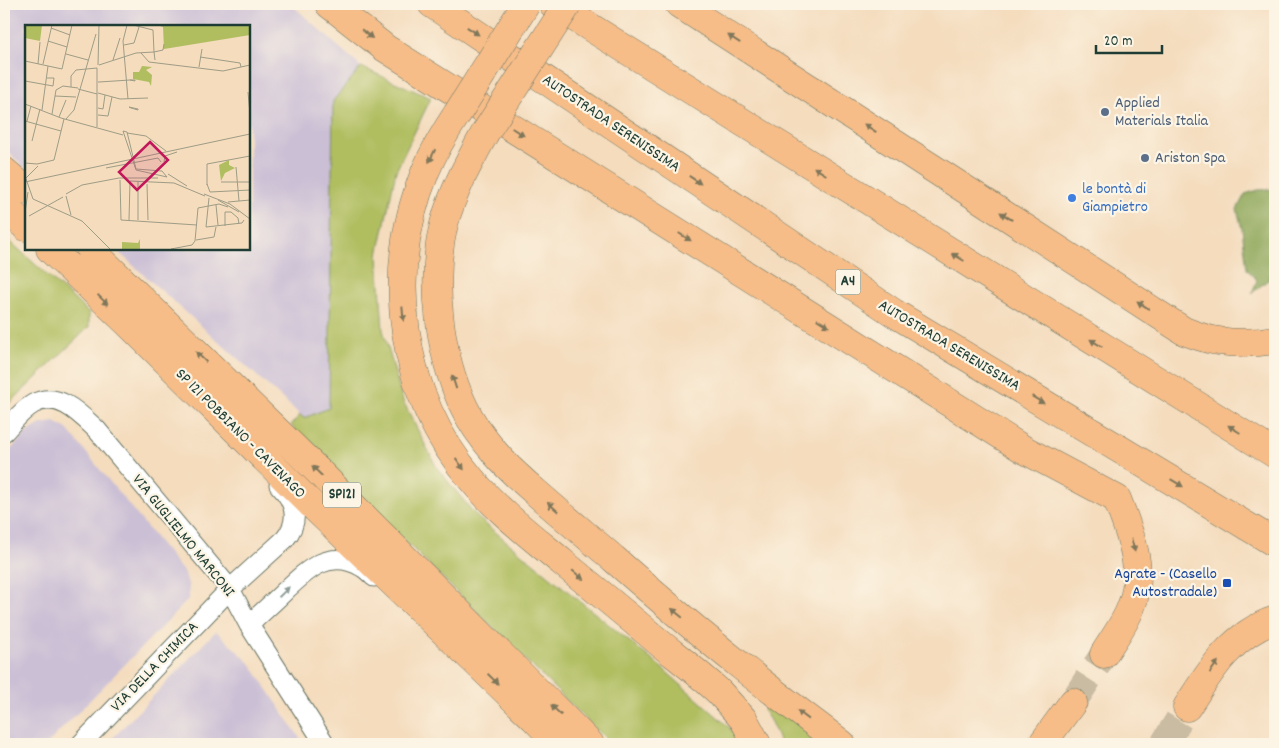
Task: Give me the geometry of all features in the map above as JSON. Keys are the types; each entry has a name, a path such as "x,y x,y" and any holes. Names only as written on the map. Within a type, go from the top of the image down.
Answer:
{"main road":[{"path":"329,4 384,48 401,59 1023,448 1117,499 1135,552 1137,586 1131,608 1104,654"},
{"name":"AUTOSTRADA SERENISSIMA","path":"432,4 894,313 1275,542"},
{"path":"526,4 439,143 421,183 406,238 402,270 402,302 405,332 414,370 433,420 453,455 481,490 520,528 719,692 744,720 757,744"},
{"path":"552,4 1275,454"},
{"path":"568,4 464,171 444,224 440,251 438,300 440,327 457,390 465,409 477,429 496,454 522,480 740,666 842,744"},
{"path":"679,4 1184,331 1218,341 1256,342 1275,340"},
{"path":"4,170 25,189"},
{"path":"4,206 25,226"},
{"name":"SP 121 POBBIANO - CAVENAGO","path":"91,250 318,471 590,744"},
{"name":"SP 121 POBBIANO - CAVENAGO","path":"59,257 559,744"},
{"path":"324,517 334,517 351,523 358,528 477,642 486,649 501,655"},
{"path":"1187,707 1223,654 1257,627 1275,620"},
{"path":"1042,744 1073,702"}],"street":[{"path":"4,216 25,233"},
{"path":"48,250 59,257"},
{"name":"VIA GUGLIELMO MARCONI","path":"4,432 19,416 33,404 40,401 51,400 60,402 82,415 97,430 230,589 249,625 325,744"},
{"path":"245,439 268,474 285,491 290,499 295,514 292,531"},
{"name":"VIA DELLA CHIMICA","path":"81,744 230,589 292,531 324,517"},
{"path":"249,625 306,572 319,563 338,560 362,567 404,602 426,615"}],"shaded area":[{"path":"4,4 291,4 361,67 333,101 329,408 304,418 116,250 250,250 250,25 25,25 25,168 4,148"},
{"path":"55,422 67,429 185,574 189,587 188,600 47,744 4,744 4,457 27,432 41,424"},
{"path":"216,631 250,663 304,744 107,744"}],"green space":[{"path":"361,67 431,98 396,171 378,255 383,330 403,401 437,468 478,518 662,668 729,727 741,744 611,744 348,485 291,425 300,415 304,418 329,408 333,101"},
{"path":"1275,189 1275,262 1269,279 1252,293 1257,280 1247,269 1242,229 1237,209 1245,194 1258,190"},
{"path":"4,236 89,313 89,327 10,403 4,397"},
{"path":"770,701 828,744 780,744 773,726 763,710"}],"tunnel":[{"path":"1073,702 1104,654"},
{"path":"1164,744 1187,707"}],"place":[{"name":"Applied Materials Italia","path":"1105,112"},
{"name":"Ariston Spa","path":"1145,158"},
{"name":"le bontà di Giampietro","path":"1072,198"},
{"name":"Agrate - (Casello Autostradale)","path":"1227,583"}]}
